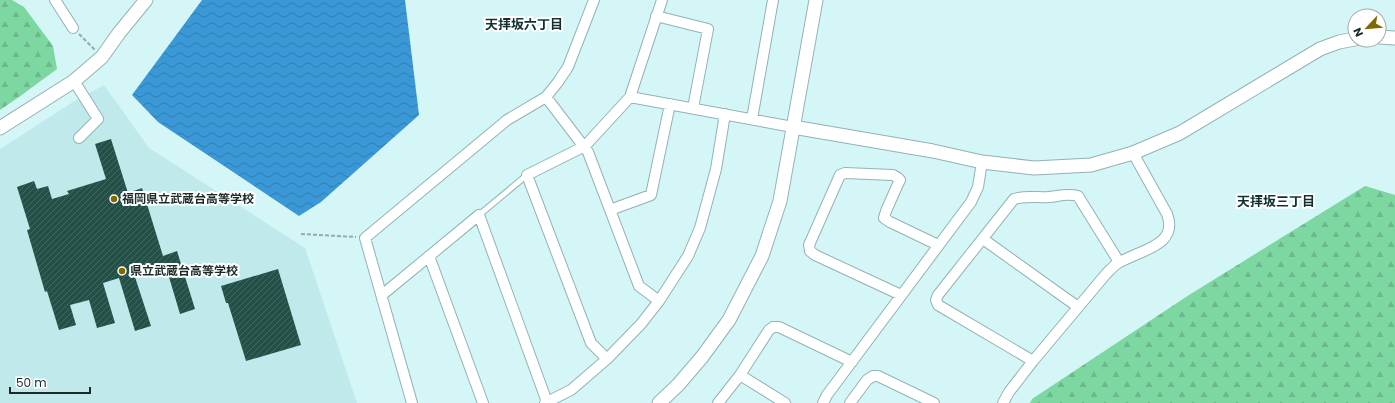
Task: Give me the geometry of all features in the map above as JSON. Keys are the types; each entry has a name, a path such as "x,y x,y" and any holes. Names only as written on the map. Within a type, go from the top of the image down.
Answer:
{"street":[{"path":"55,0 73,28"},
{"path":"0,128 74,81 102,57 119,33 146,0"},
{"path":"412,403 365,238 507,120 546,97 568,67 594,0"},
{"path":"607,359 591,343 527,175 585,146 630,97 662,0"},
{"path":"752,119 773,0"},
{"path":"659,403 678,385 702,357 729,320 762,256 780,201 816,0"},
{"path":"656,16 708,29 693,108"},
{"path":"630,97 982,162 1034,168 1091,164 1133,153 1180,133 1320,49 1347,40"},
{"path":"74,81 98,119 79,138"},
{"path":"546,97 585,146 588,152 638,286 660,301"},
{"path":"610,210 651,195 670,104"},
{"path":"382,295 479,215 546,403 571,390 607,359 641,324 660,301 688,256 700,228 716,169 725,114"},
{"path":"1003,403 1009,392 1106,274 1119,262 1160,243 1167,236 1170,229 1170,222 1167,214 1133,153"},
{"path":"823,403 827,395 971,202 978,187 982,162"},
{"path":"901,295 815,255 810,251 809,245 840,175 845,173 893,175 898,178 900,180 884,218 938,245"},
{"path":"1033,362 938,305 936,300 938,295 1014,199 1022,196 1048,197 1072,194 1078,196 1119,262"},
{"path":"982,239 1078,307"},
{"path":"429,256 484,403"},
{"path":"718,403 740,375 773,326 779,327 852,362"},
{"path":"740,375 784,403"},
{"path":"850,403 867,380 872,376 878,376 934,403"}],"lane":[{"path":"479,215 527,175"}],"path":[{"path":"73,28 102,57"},
{"path":"301,234 365,238"}],"shaded area":[{"name":"福岡県立武蔵台高等学校","path":"104,85 149,148 305,248 357,403 0,403 0,149 73,102"}],"green space":[{"path":"0,0 12,0 24,7 53,46 57,69 0,110"},
{"path":"1365,186 1395,195 1395,403 1030,403 1032,399 1189,295"}],"water":[{"path":"202,0 405,0 419,115 321,202 299,216 158,122 132,95"}],"building":[{"path":"111,139 128,193 142,188 163,256 177,251 195,309 180,314 166,267 135,277 151,326 135,331 119,278 103,283 115,323 97,328 89,300 70,305 76,325 59,330 47,291 45,292 27,230 30,229 17,187 34,181 37,189 48,186 52,199 69,194 67,191 106,179 95,144"},
{"path":"278,269 301,345 246,361 228,303 226,303 221,286"}],"place":[{"name":"福岡県立武蔵台高等学校","path":"114,199"},
{"name":"県立武蔵台高等学校","path":"122,271"}],"district":[{"name":"天拝坂六丁目","path":"524,24"},
{"name":"天拝坂三丁目","path":"1276,201"}]}
